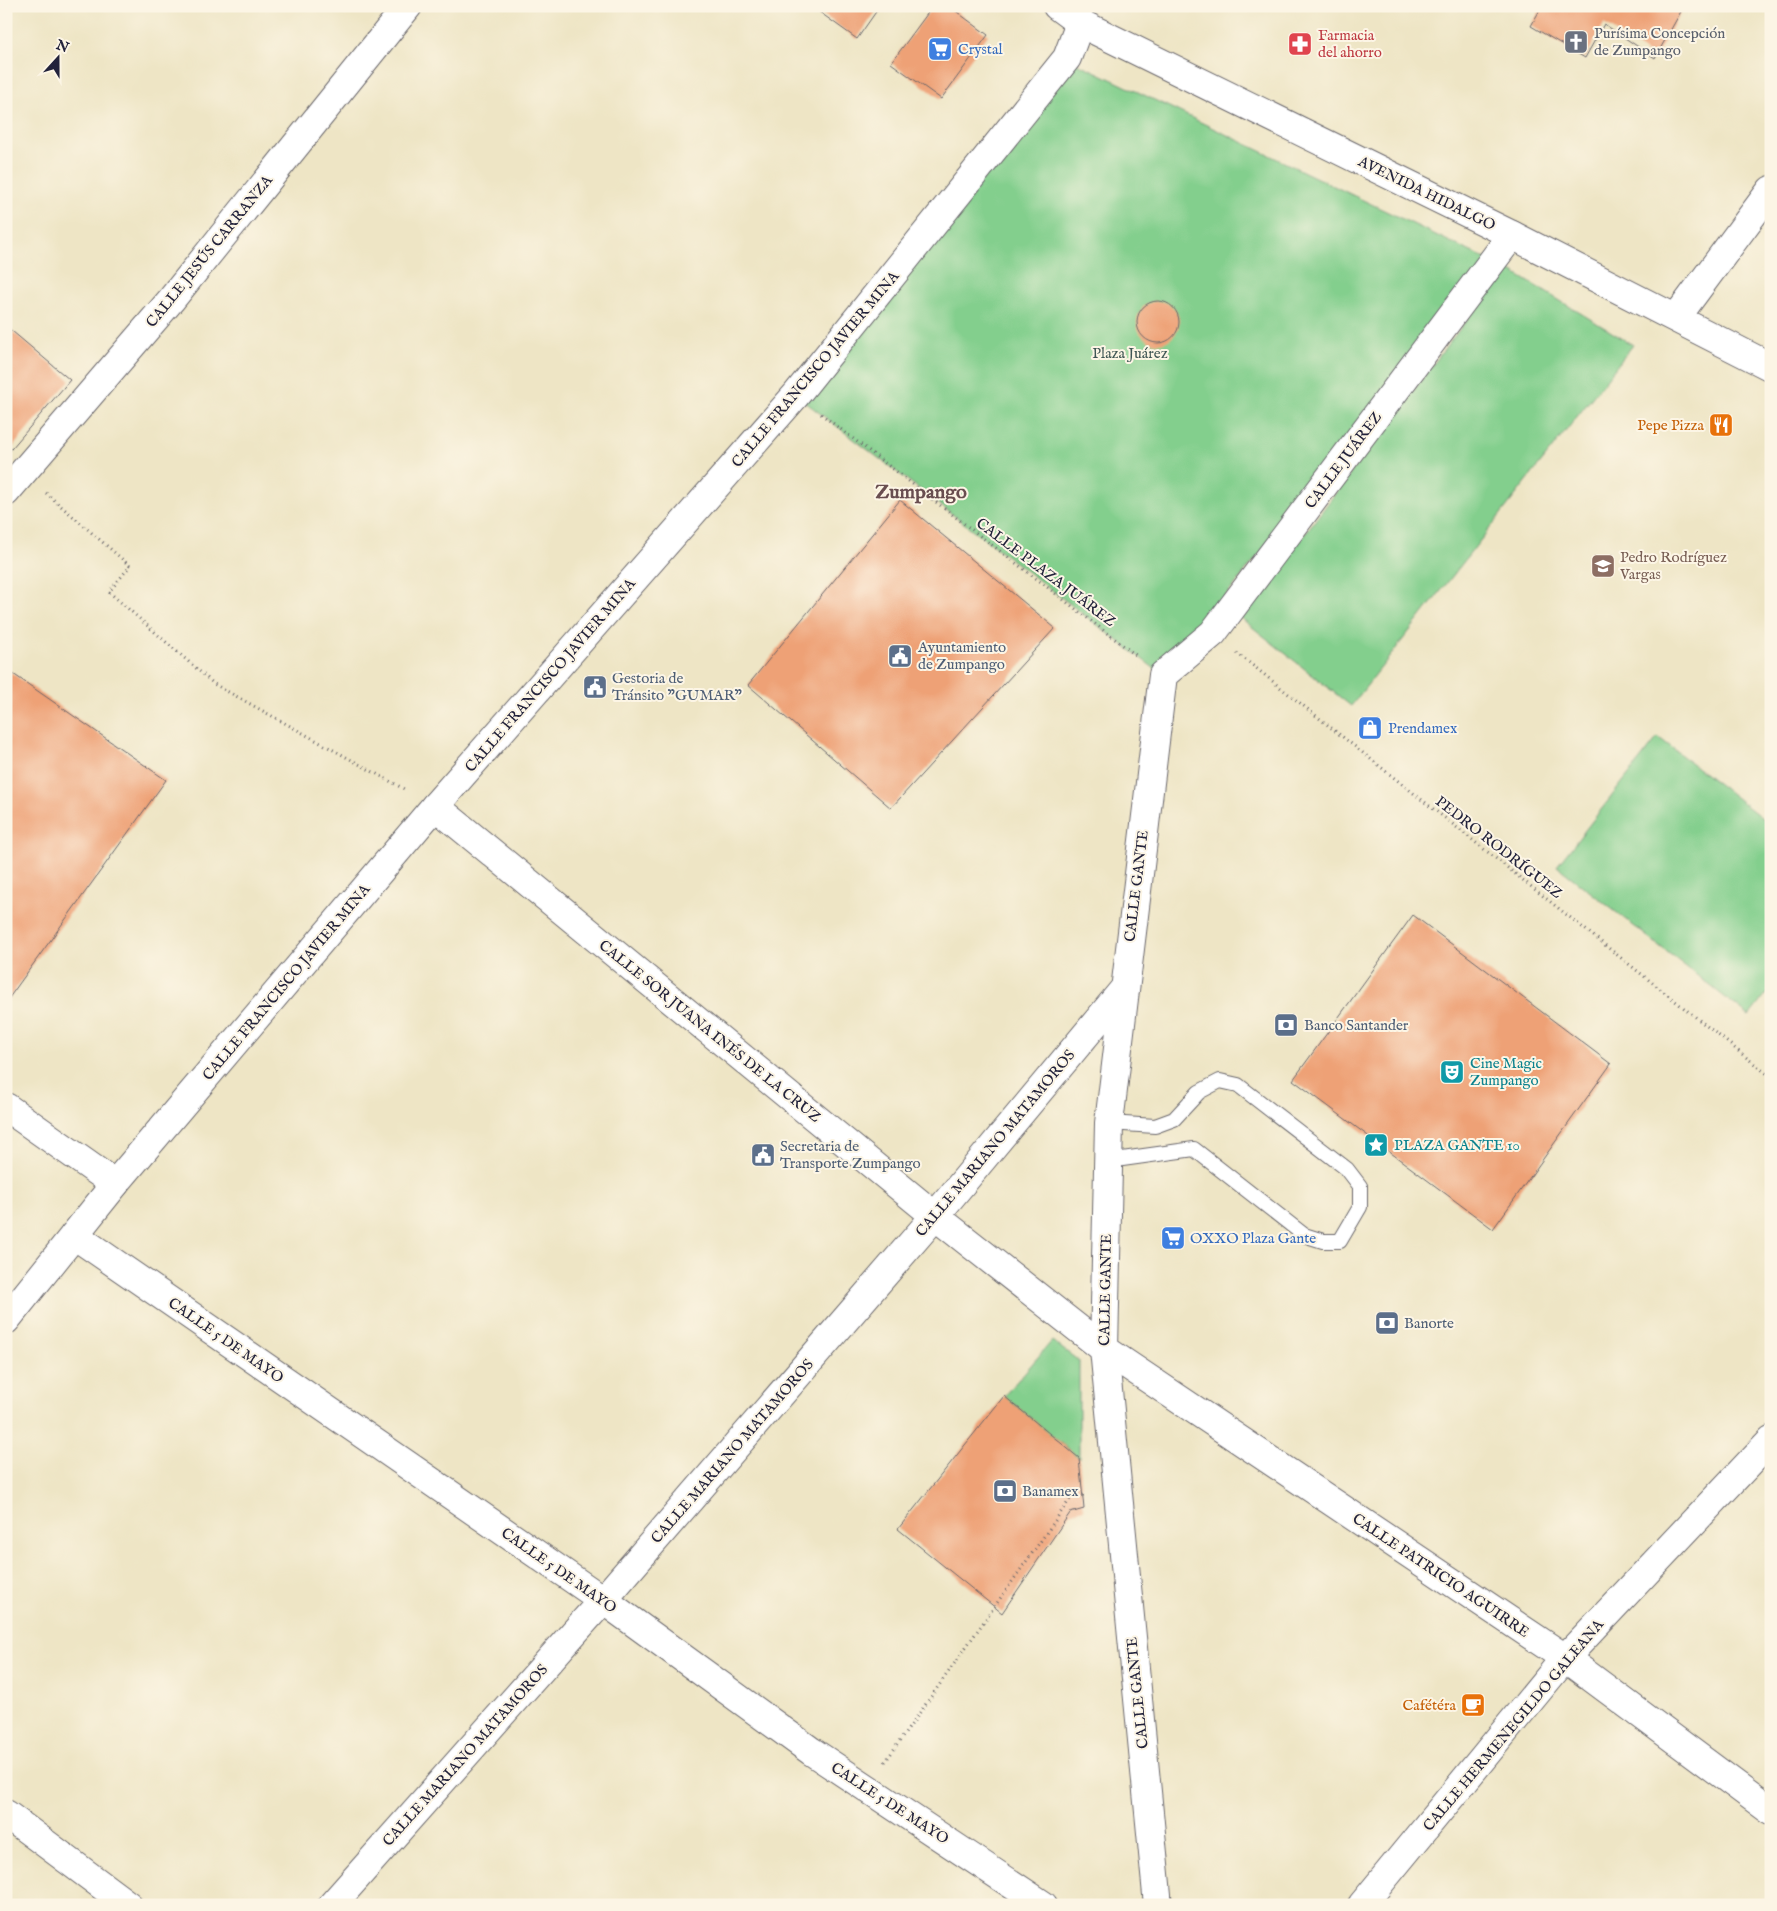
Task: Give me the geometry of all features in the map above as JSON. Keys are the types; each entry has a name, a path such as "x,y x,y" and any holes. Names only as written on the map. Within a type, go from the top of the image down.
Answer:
{"street":[{"name":"CALLE JESÚS CARRANZA","path":"15,482 171,300 408,6"},
{"name":"AVENIDA HIDALGO","path":"1057,6 1085,15 1771,367"},
{"name":"CALLE FRANCISCO JAVIER MINA","path":"6,1320 116,1184 435,806 796,395 1067,58 1085,15"},
{"path":"1676,318 1771,190"},
{"name":"CALLE JUÁREZ","path":"1163,675 1213,633 1512,235"},
{"name":"CALLE GANTE","path":"1158,1905 1104,1349 1108,1123 1163,675"},
{"name":"CALLE SOR JUANA INÉS DE LA CRUZ","path":"435,806 935,1216 1104,1349"},
{"name":"CALLE MARIANO MATAMOROS","path":"332,1905 603,1600 935,1216 1124,989"},
{"path":"6,1107 116,1184"},
{"name":"CALLE 5 DE MAYO","path":"74,1235 603,1600 811,1751 1043,1905"},
{"name":"CALLE PATRICIO AGUIRRE","path":"1104,1349 1565,1658 1771,1811"},
{"name":"CALLE HERMENEGILDO GALEANA","path":"1362,1905 1565,1658 1771,1440"},
{"path":"6,1814 128,1905"}],"lane":[{"path":"1108,1123 1155,1126 1174,1119 1199,1092 1220,1081 1238,1086 1347,1169 1360,1186 1360,1207 1340,1241 1323,1241 1304,1234 1194,1149 1108,1161"}],"path":[{"name":"CALLE PLAZA JUÁREZ","path":"796,395 1163,675"},
{"path":"15,482 130,566 109,592 214,684 435,806"},
{"name":"PEDRO RODRÍGUEZ","path":"1213,633 1771,1077"},
{"path":"884,1764 1071,1498 1116,1487"}],"green space":[{"name":"Plaza Juárez","path":"1067,58 1492,262 1163,675 796,395"},
{"path":"1506,268 1633,345 1351,706 1241,618"},
{"path":"1658,737 1771,825 1771,988 1749,1016 1557,866"},
{"path":"1052,1341 1079,1361 1079,1458 1004,1396"}],"building":[{"path":"822,6 880,6 857,39 818,11"},
{"name":"Crystal","path":"933,6 949,6 988,35 941,99 891,63"},
{"name":"Purísima Concepción de Zumpango","path":"1542,6 1684,6 1655,58 1604,24 1585,58 1531,26"},
{"path":"1162,301 1170,304 1176,310 1179,322 1176,334 1170,340 1154,343 1146,340 1140,334 1137,318 1140,310 1146,304"},
{"path":"6,326 70,380 6,455"},
{"name":"Ayuntamiento de Zumpango","path":"900,500 1055,628 891,808 748,685"},
{"path":"6,669 166,780 6,1002"},
{"name":"Cine Magic Zumpango","path":"1413,915 1611,1064 1493,1229 1293,1080"},
{"name":"Banamex","path":"1004,1396 1079,1458 1084,1509 1070,1513 1002,1613 898,1529"}],"place":[{"name":"Purísima Concepción de Zumpango","path":"1576,42"},
{"name":"Farmacia del ahorro","path":"1300,44"},
{"name":"Crystal","path":"940,49"},
{"name":"Pepe Pizza","path":"1721,425"},
{"name":"Pedro Rodríguez Vargas","path":"1603,566"},
{"name":"Ayuntamiento de Zumpango","path":"900,656"},
{"name":"Gestoria de Tránsito \"GUMAR\"","path":"595,687"},
{"name":"Prendamex","path":"1370,728"},
{"name":"Banco Santander","path":"1286,1025"},
{"name":"Cine Magic Zumpango","path":"1452,1072"},
{"name":"PLAZA GANTE 10","path":"1376,1145"},
{"name":"Secretaria de Transporte Zumpango","path":"763,1155"},
{"name":"OXXO Plaza Gante","path":"1173,1238"},
{"name":"Banorte","path":"1387,1323"},
{"name":"Banamex","path":"1005,1491"},
{"name":"Cafétéra","path":"1473,1705"}],"district":[{"name":"Zumpango","path":"921,491"}]}
